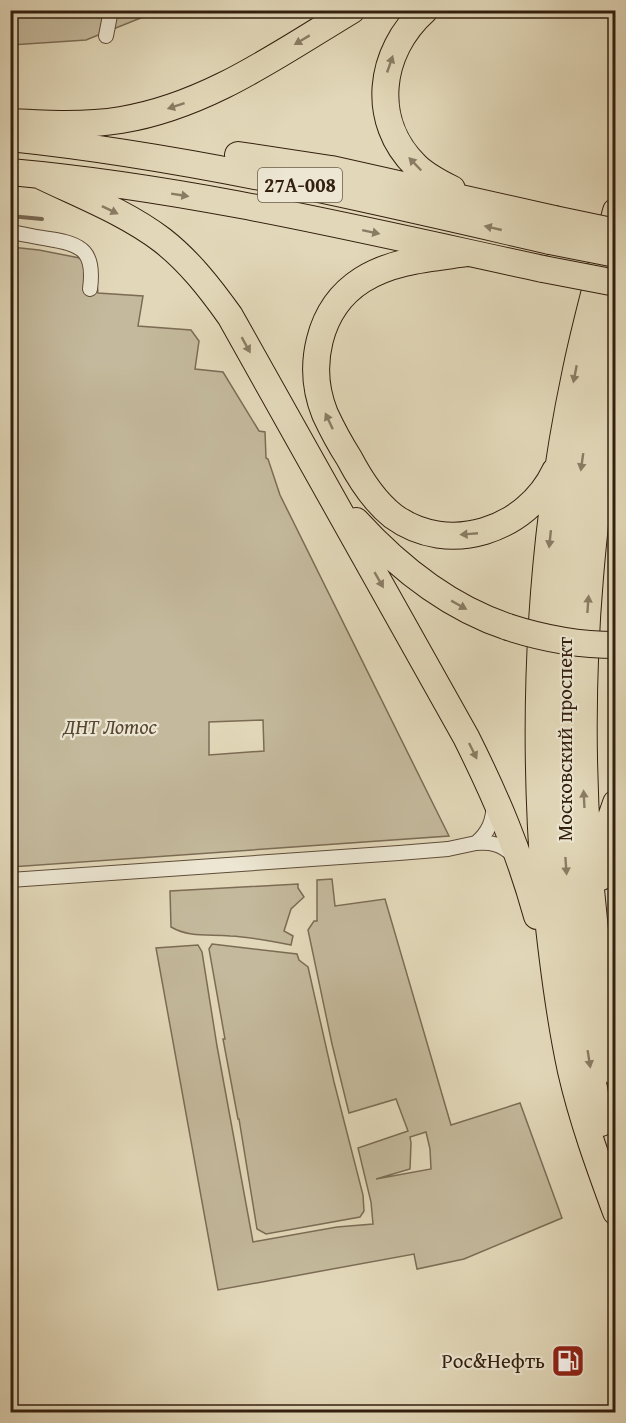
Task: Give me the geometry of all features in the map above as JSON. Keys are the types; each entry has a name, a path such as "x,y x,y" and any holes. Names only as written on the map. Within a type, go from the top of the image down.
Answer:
{"highway":[{"path":"45,124 120,120 143,116 188,102 232,81 352,10"},
{"path":"425,10 408,29 392,58 386,76 385,92 390,122 397,141 419,169 436,181 474,201 552,230 615,232"},
{"path":"10,122 45,124 331,169 474,201"},
{"name":"27А-008","path":"10,138 148,156 552,230 615,254"},
{"name":"27А-008","path":"10,172 219,201 615,283"},
{"path":"39,175 128,219 161,240 188,263 230,316 424,660 491,787 512,836 526,877 556,986"},
{"path":"615,211 585,328 560,460 544,596 539,726 543,862 562,1029 577,1094 615,1212"},
{"path":"468,253 411,262 377,272 362,280 337,303 318,341 319,391 325,413 356,472 380,504 393,516 408,525 435,533 464,536 478,534 508,522 536,500 549,484 560,460"},
{"name":"Московский проспект","path":"615,294 591,404 574,518 566,601 561,716 563,828 574,950 596,1098 615,1185"},
{"name":"Московский проспект","path":"615,398 596,519 584,669 584,786 589,878 598,962 615,1073"},
{"path":"329,492 389,555 442,595 473,612 508,627 563,640 615,645"},
{"path":"598,962 603,854 615,803"}],"street":[{"path":"106,36 111,10"},
{"path":"10,232 64,241 81,247 90,260 92,278 90,288"},
{"path":"476,843 487,833 492,819 494,806 491,787"},
{"path":"10,880 399,854 492,842 504,847 513,855 526,877"}],"green space":[{"path":"11,11 158,11 86,40 11,45"},
{"name":"ДНТ Лотос","path":"11,247 95,261 98,293 143,296 138,326 191,330 199,341 195,369 223,372 259,431 265,432 266,458 280,495 449,836 11,867","holes":["263,720 264,751 209,755 209,722"]},
{"path":"332,879 335,906 385,899 451,1125 520,1103 562,1218 464,1259 417,1269 414,1254 218,1290 156,948 198,945 202,952 253,1242 337,1227 373,1224 371,1202 358,1148 408,1131 396,1099 349,1113 308,930 314,921 317,921 317,880","holes":["426,1132 431,1169 376,1179 410,1169 410,1137"]},
{"path":"298,884 304,897 291,909 284,931 293,936 291,945 246,937 192,934 171,927 170,891"},
{"path":"212,944 297,954 299,960 308,967 363,1195 364,1211 360,1217 266,1234 257,1229 223,1039 225,1039 209,949"}],"waterway":[{"path":"10,216 42,219"}],"place":[{"name":"Рос&Нефть","path":"568,1361"}]}
